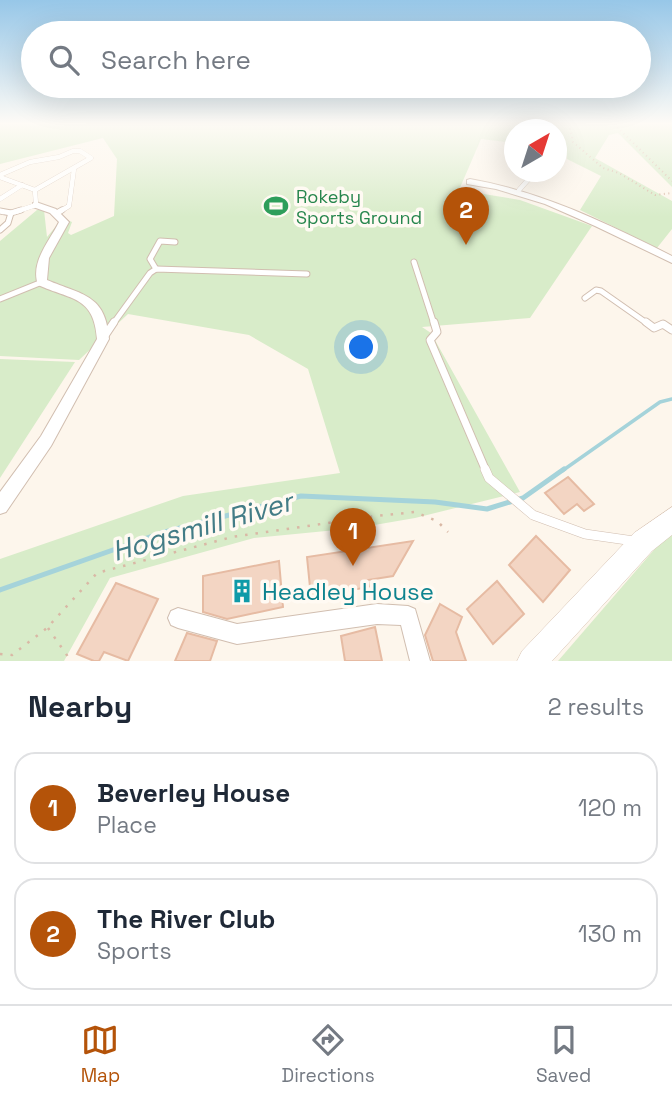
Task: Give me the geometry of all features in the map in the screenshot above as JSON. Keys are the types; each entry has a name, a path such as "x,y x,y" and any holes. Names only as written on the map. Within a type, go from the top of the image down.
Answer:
{"main road":[{"path":"532,661 643,542 672,519"}],"street":[{"path":"470,181 519,190 555,204 672,260"},
{"path":"0,506 46,441 103,339 104,328 98,309 80,296 42,282 39,268 42,258 64,222 57,213 36,205"},
{"path":"178,618 237,634 377,614 408,616 420,661"}],"lane":[{"path":"0,176 30,162 64,155"},
{"path":"35,190 91,158 86,155"},
{"path":"57,213 69,206 75,169"},
{"path":"0,176 35,190"},
{"path":"519,190 526,182"},
{"path":"1,197 22,185"},
{"path":"0,211 10,214 36,205 35,190"},
{"path":"0,230 8,223 10,214"},
{"path":"156,269 150,259 160,241 176,242"},
{"path":"414,262 437,332 430,340 463,410 489,478 533,515 585,534 643,542"},
{"path":"103,339 150,273 156,269 307,274"},
{"path":"0,299 42,282"},
{"path":"585,298 596,290 601,291 654,328 663,324 672,330"}],"path":[{"path":"588,155 603,168 619,173 655,195 672,193"},
{"path":"645,155 672,181"},
{"path":"0,654 12,655 47,628 97,573 232,537 415,512 437,521 448,532"},
{"path":"47,628 71,661"}],"green space":[{"path":"0,155 36,155 0,164"},
{"path":"114,155 474,155 459,190 520,200 592,226 530,318 422,327 431,333 520,492 415,518 357,528 254,538 110,578 64,661 0,661 0,559 183,496 340,473 308,369 249,335 128,314 79,360 0,356 0,241 37,210 44,210 47,237 57,225 67,220 72,222 68,233 71,235 114,216 117,159"},
{"path":"567,155 597,155 595,158 672,201 672,229 657,248 580,210 601,176 567,159"},
{"path":"640,155 672,155 672,187"},
{"path":"0,359 75,362 0,478"},
{"path":"672,529 672,661 558,661"}],"building":[{"path":"568,477 594,504 584,511 577,504 564,514 545,493"},
{"path":"536,536 570,570 543,602 509,565"},
{"path":"413,541 393,576 368,580 369,587 311,597 307,557"},
{"name":"Headley House","path":"279,561 283,607 227,619 203,612 203,576"},
{"path":"497,581 524,614 493,644 467,609"},
{"path":"116,583 158,599 128,661 104,652 99,661 94,661 77,654"},
{"path":"440,604 462,617 456,632 466,661 433,661 425,635"},
{"path":"375,627 382,661 345,661 341,636"},
{"path":"187,633 217,641 210,661 175,661"}],"waterway":[{"name":"Hogsmill River","path":"562,471 660,402 672,399"},
{"name":"Hogsmill River","path":"0,590 161,533 301,496 435,502 487,509 523,498 564,469"}],"place":[{"name":"Rokeby Sports Ground","path":"276,206"},
{"name":"The River Club","path":"466,245"},
{"name":"Beverley House","path":"353,566"},
{"name":"Headley House","path":"242,591"}]}
